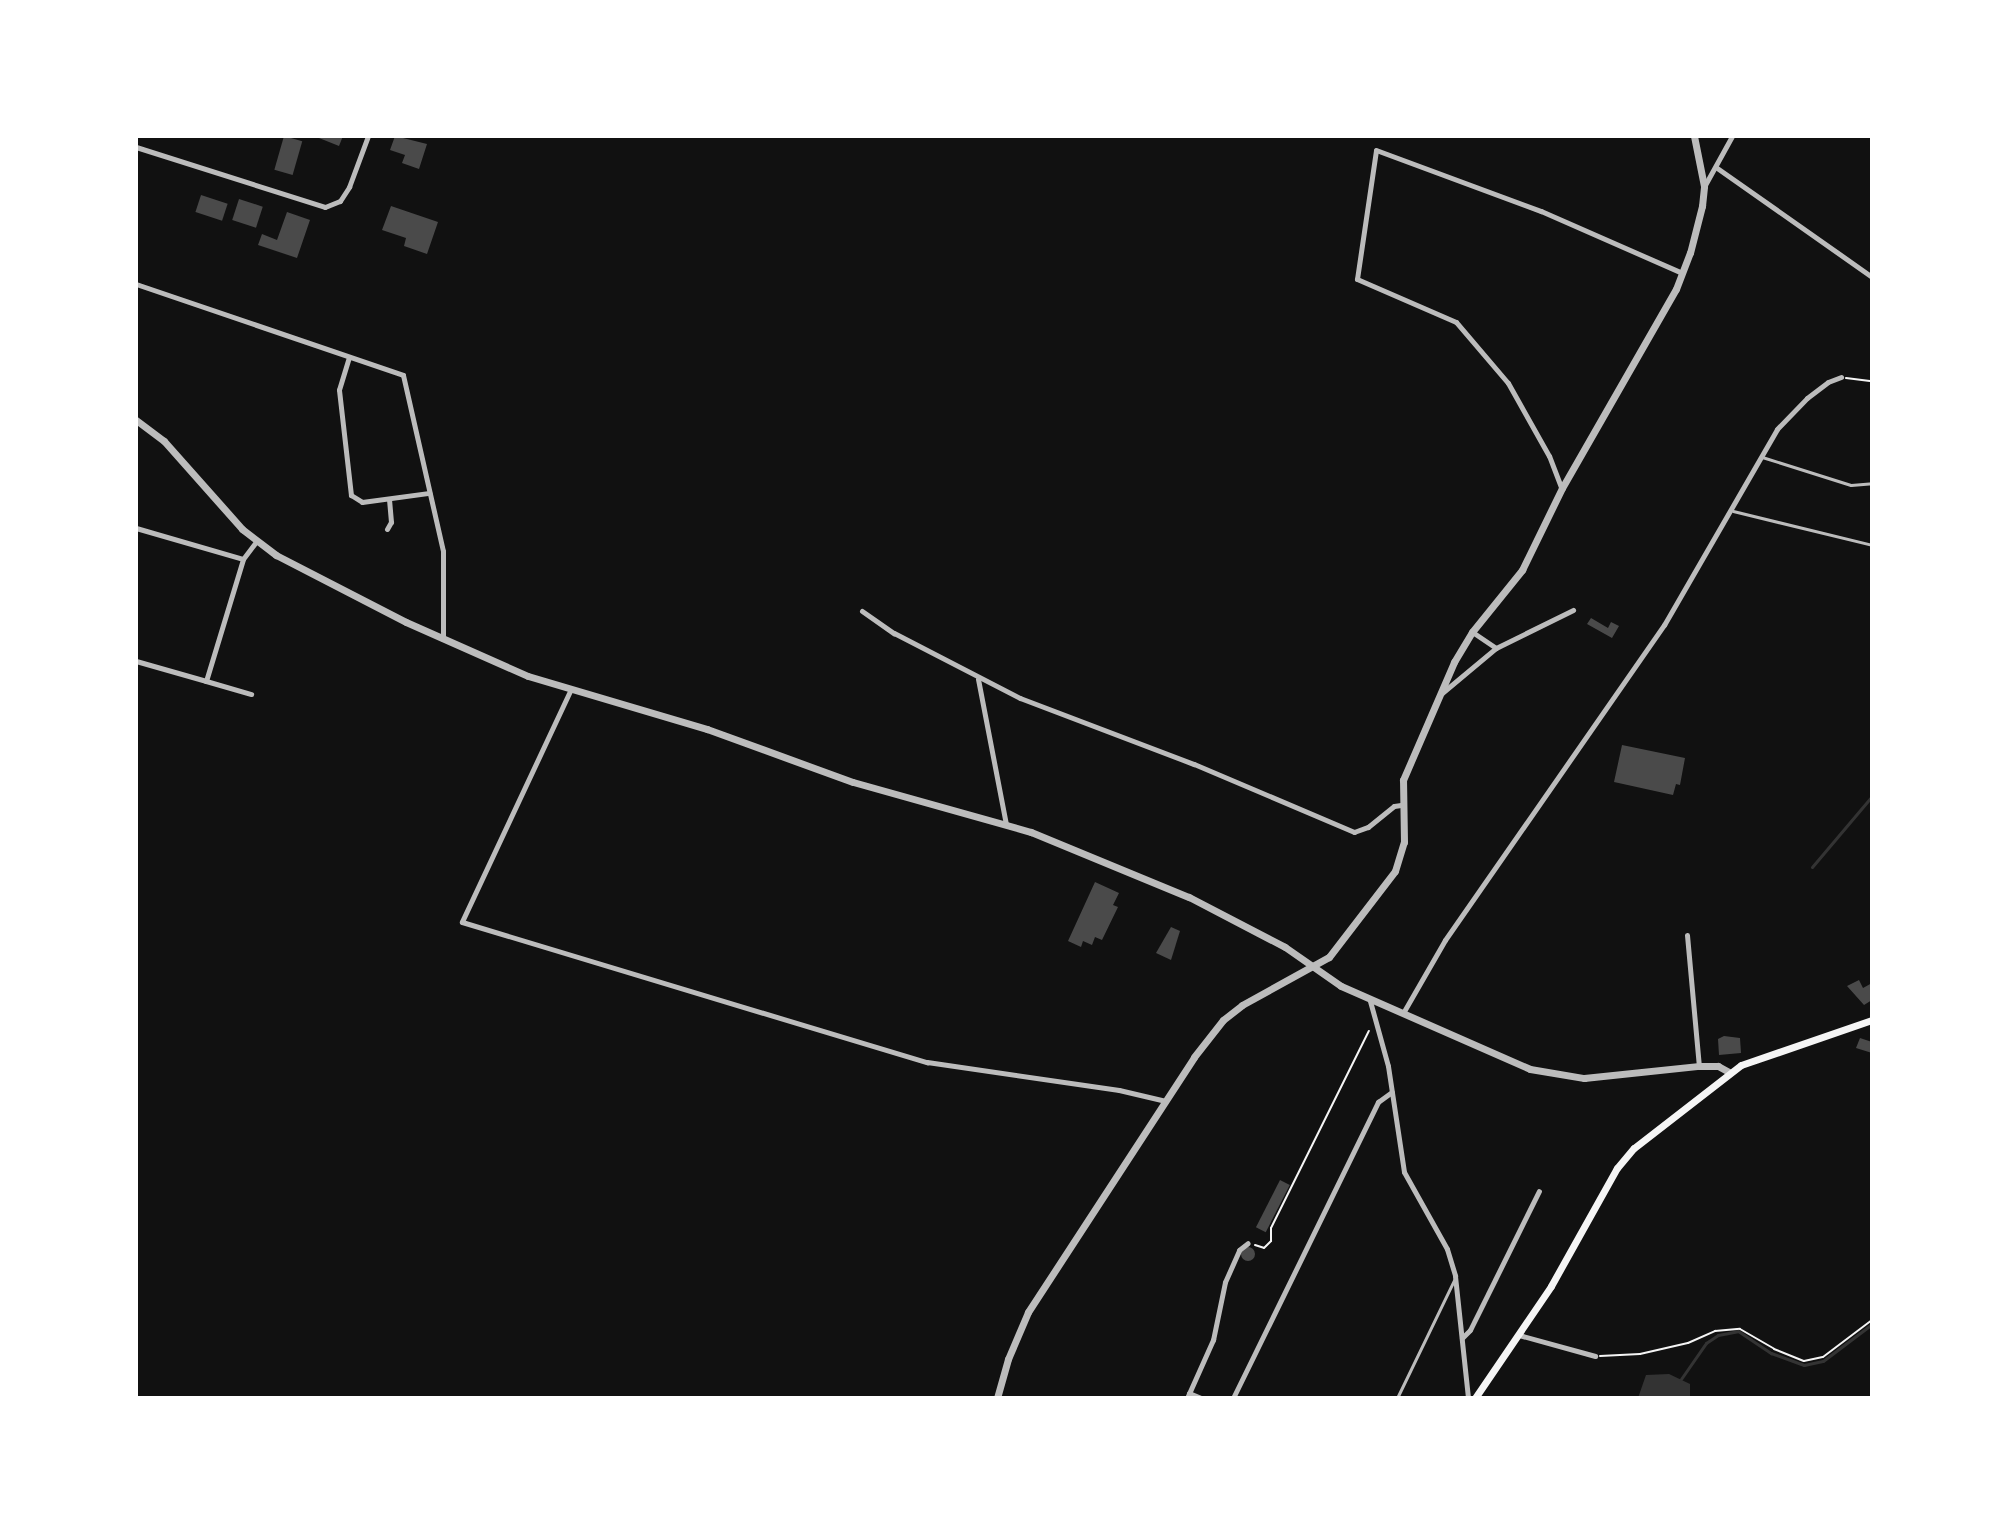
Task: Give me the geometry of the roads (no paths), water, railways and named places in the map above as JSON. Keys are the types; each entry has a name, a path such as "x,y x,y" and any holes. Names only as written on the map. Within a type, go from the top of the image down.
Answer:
{"main road":[{"path":"1475,1398 1571,1254 1625,1157 1729,1072 1759,1057 1872,1020"}],"street":[{"path":"136,147 325,207 340,201 349,187 368,136"},
{"path":"997,1398 1008,1359 1028,1312 1194,1057 1223,1020 1255,996 1312,969 1329,957 1395,871 1402,858 1404,842 1401,805 1403,780 1440,694 1472,632 1514,583 1562,488 1667,310 1697,230 1704,186 1694,136"},
{"path":"1704,186 1717,168 1732,136"},
{"path":"1562,488 1549,456 1508,383 1456,322 1357,279 1376,150 1541,211 1682,273"},
{"path":"1717,168 1872,277"},
{"path":"136,284 403,375 443,551 443,639"},
{"path":"349,357 339,390 351,495 362,502 429,493"},
{"path":"1402,1014 1445,940 1664,625 1789,412 1828,382 1841,377"},
{"path":"136,420 164,441 256,542 297,567 443,639 570,691 707,729 853,782 1006,824 1189,897 1285,947 1312,969 1370,1001 1503,1059 1555,1076 1606,1077 1699,1066 1718,1066 1729,1072"},
{"path":"387,529 391,522 389,499"},
{"path":"136,528 243,559"},
{"path":"206,681 243,559 256,542"},
{"path":"1440,694 1496,648 1573,610"},
{"path":"862,611 894,633 981,680 1354,832 1368,827 1394,806 1401,805"},
{"path":"1472,632 1496,648"},
{"path":"136,661 251,694"},
{"path":"981,680 1006,824"},
{"path":"570,691 462,922 927,1062 1119,1090 1167,1102"},
{"path":"1687,935 1699,1066"},
{"path":"1370,1001 1392,1091 1404,1172 1447,1249 1455,1276 1468,1398"},
{"path":"1233,1398 1378,1102 1392,1091"},
{"path":"1462,1338 1470,1330 1539,1191"},
{"path":"1201,1398 1188,1396 1213,1340 1225,1282 1239,1250 1248,1243"},
{"path":"1519,1335 1595,1356"}],"lane":[{"path":"1762,457 1851,485 1872,483"},
{"path":"1733,511 1872,545"},
{"path":"1397,1398 1455,1276"}],"waterway":[{"path":"1812,867 1872,796"},
{"path":"1681,1379 1706,1343 1718,1335 1738,1331 1771,1353 1804,1365 1823,1361 1872,1324"}]}
